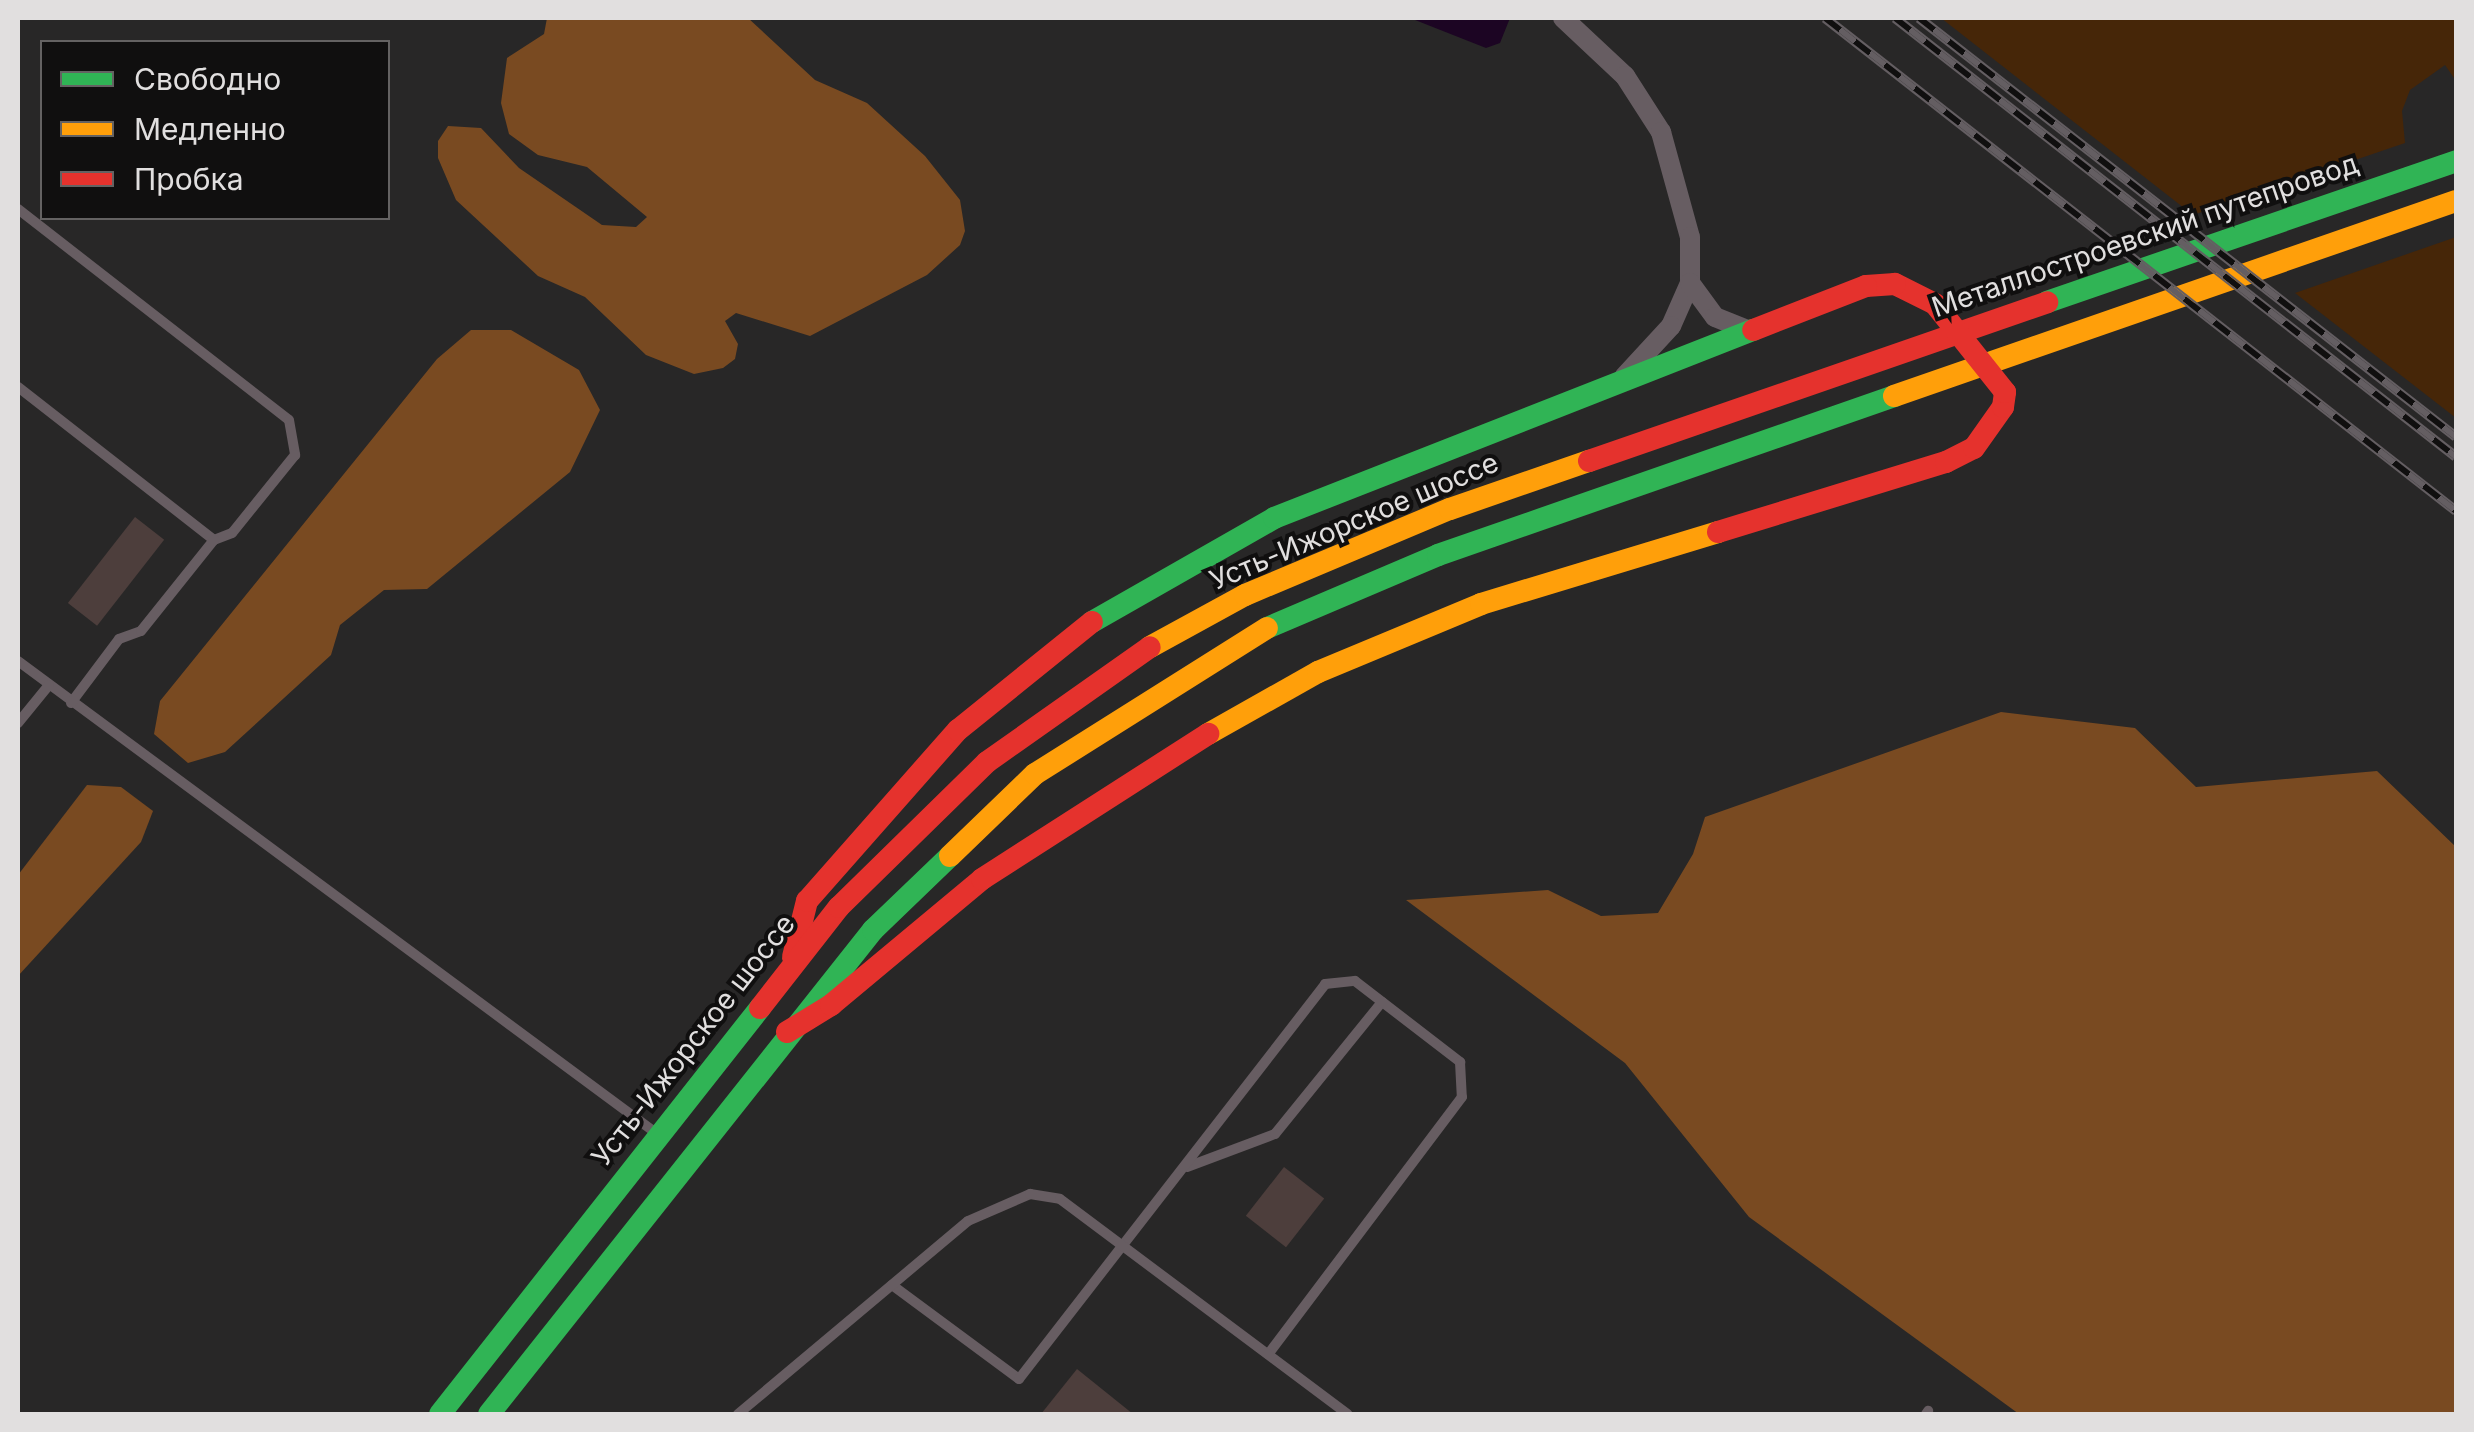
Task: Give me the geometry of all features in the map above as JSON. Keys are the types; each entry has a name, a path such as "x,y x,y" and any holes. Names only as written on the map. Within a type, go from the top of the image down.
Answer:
{"street":[{"path":"1564,18 1625,76 1661,132 1681,186 1690,283 1672,326 1623,378"},
{"name":"Металлостроевский путепровод","path":"1900,351 2456,161"},
{"path":"489,1414 787,1032 955,844 1035,774 1198,666 1286,618 1438,555 2452,203"},
{"path":"1690,283 1715,317 1746,330"},
{"path":"787,1032 832,1005 982,879 1226,722 1318,672 1481,604 1946,462 1974,448 2003,407 2005,392 1935,304 1895,284 1866,286 1623,378 1274,518 1106,611 958,730 888,803 807,901 793,957"},
{"name":"Усть-Ижорское шоссе","path":"440,1414 793,957 987,762 1138,654 1229,603 1450,508 1900,351"}],"lane":[{"path":"18,209 290,420 295,455 232,534 214,540 141,631 119,639 71,703"},
{"path":"18,387 214,540"},
{"path":"18,661 657,1133"},
{"path":"18,724 49,686"},
{"path":"892,1285 1019,1379 1126,1248 1324,984 1355,981 1460,1062 1462,1097 1268,1354"},
{"path":"1187,1167 1275,1134 1382,1002"},
{"path":"738,1414 968,1221 1030,1194 1060,1198 1347,1414"}],"shaded area":[{"path":"547,18 748,18 815,80 867,103 925,156 960,200 965,231 960,245 927,275 810,336 736,313 725,321 738,344 735,359 723,368 694,374 646,355 585,297 538,276 456,200 438,158 438,141 448,126 481,128 519,168 602,225 636,227 647,217 587,167 538,155 509,134 501,103 507,58 544,34"},
{"path":"1410,18 1510,18 1500,43 1486,48"},
{"path":"1941,18 2456,18 2456,81 2445,65 2410,90 2402,111 2405,143 2193,215"},
{"path":"2456,237 2456,418 2295,293"},
{"path":"471,330 511,330 579,370 600,410 570,472 427,589 384,590 340,625 331,655 225,752 188,763 154,734 160,701 437,359"},
{"path":"2001,712 2135,728 2196,787 2377,771 2456,847 2456,1414 2019,1414 1749,1217 1625,1063 1406,900 1548,890 1601,916 1658,913 1693,854 1705,817"},
{"path":"87,785 121,787 153,811 141,842 18,976 18,875"}],"building":[{"path":"135,517 164,540 97,626 68,603"},
{"path":"1284,1167 1324,1198 1286,1247 1246,1216"},
{"path":"1077,1369 1133,1414 1041,1414"}],"railway":[{"path":"1825,18 2456,511"},
{"path":"1895,18 2456,457"},
{"path":"1919,18 2456,437"}],"traffic: fast":[{"path":"2047,302 2456,161"},
{"path":"1092,622 1274,518 1753,330"},
{"path":"1267,628 1438,555 1894,396"},
{"path":"489,1414 873,930 950,856"},
{"path":"440,1414 760,1008"}],"traffic: slow":[{"path":"1894,396 2456,201"},
{"path":"1150,647 1245,595 1450,509 1589,461"},
{"path":"1208,734 1318,672 1481,604 1718,532"},
{"path":"950,856 1035,774 1267,628"}],"traffic: jam":[{"path":"1718,532 1946,462 1974,448 2003,407 2005,392 1935,304 1895,284 1866,286 1753,330"},
{"path":"1589,461 2047,302"},
{"path":"793,957 807,901 958,730 1092,622"},
{"path":"760,1008 839,907 987,762 1150,647"},
{"path":"787,1032 831,1005 982,879 1208,734"}]}
